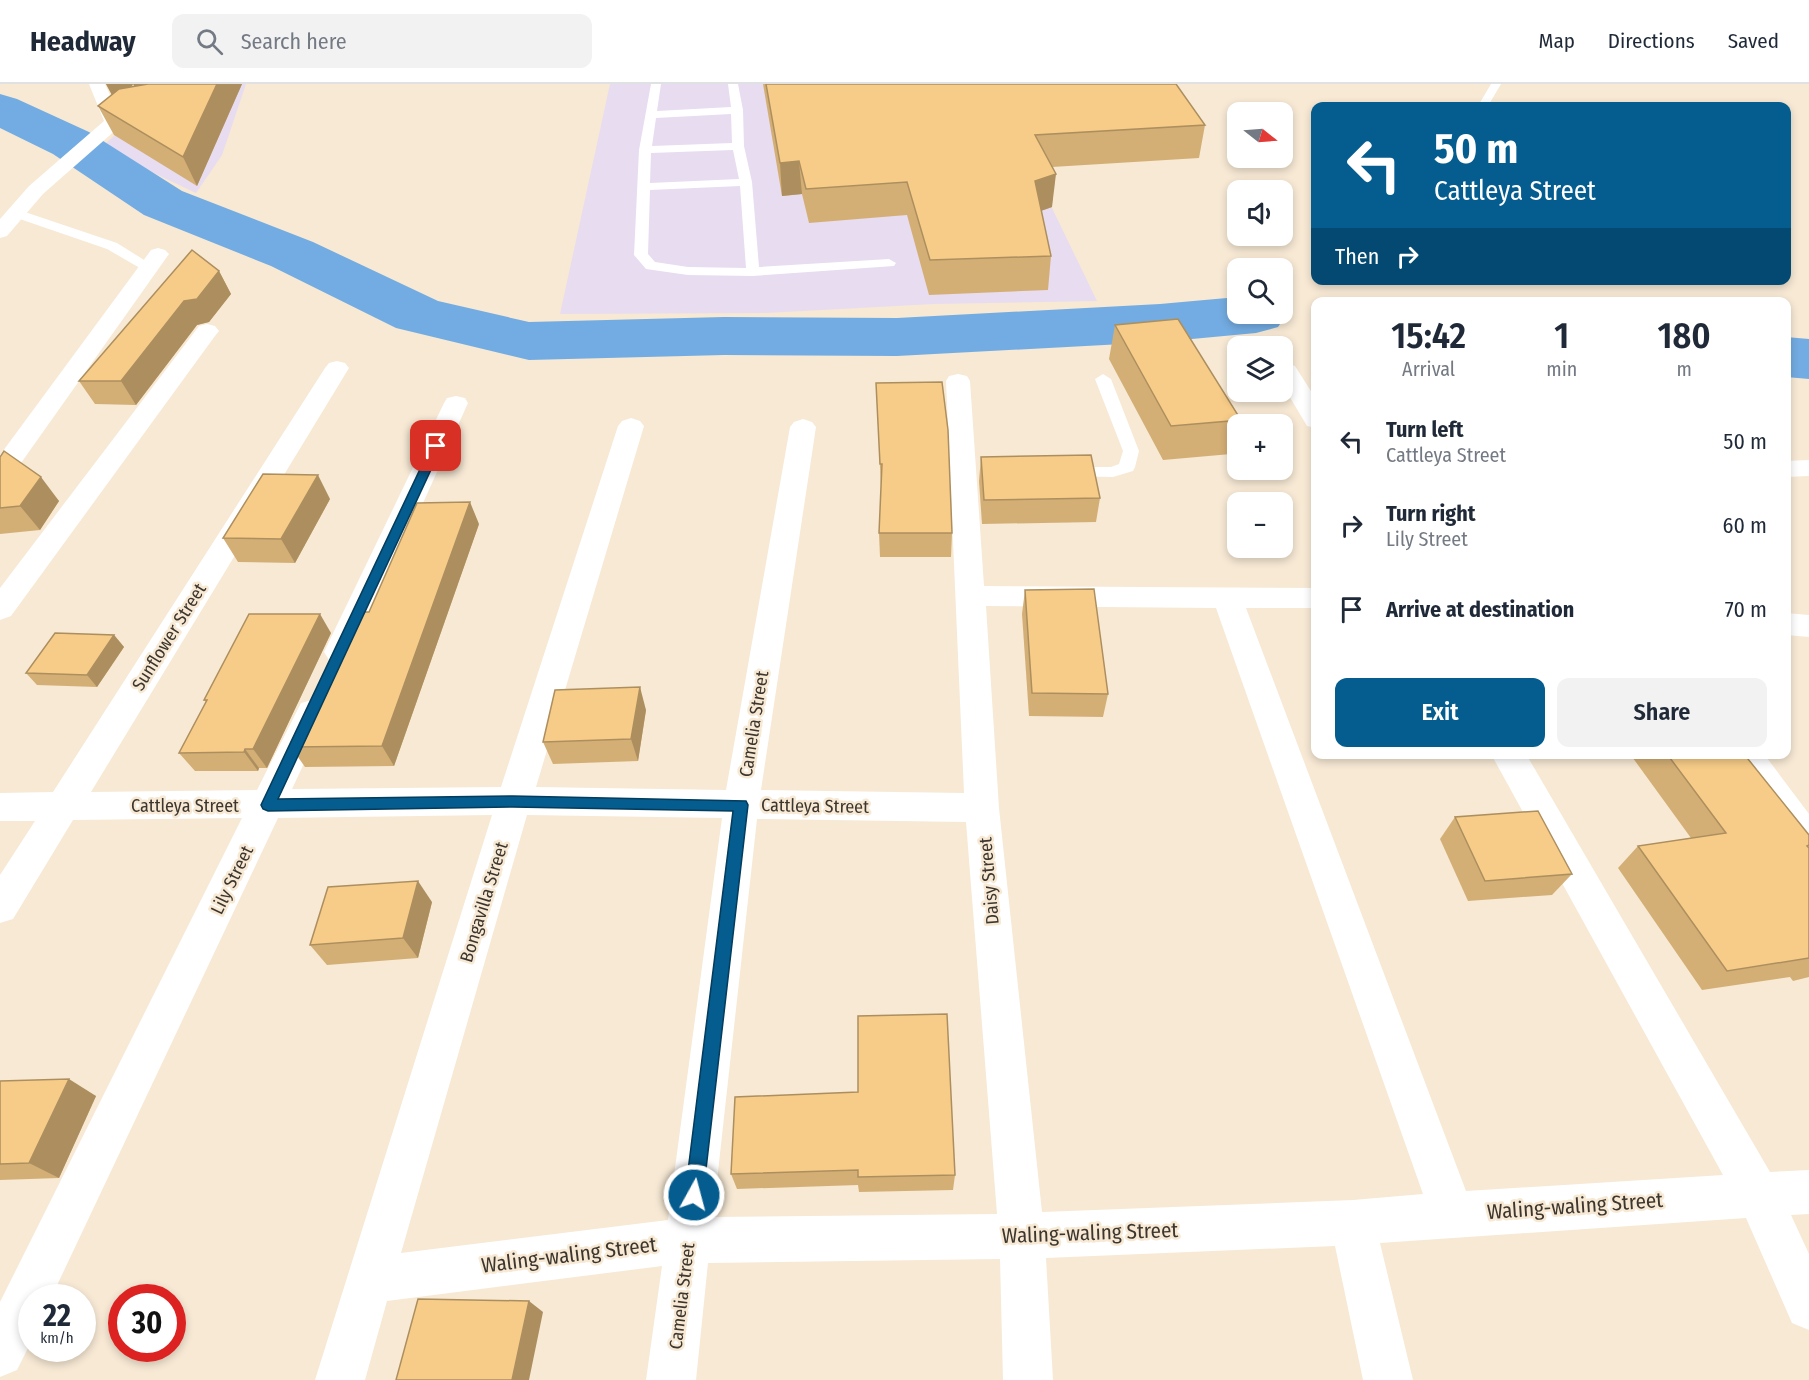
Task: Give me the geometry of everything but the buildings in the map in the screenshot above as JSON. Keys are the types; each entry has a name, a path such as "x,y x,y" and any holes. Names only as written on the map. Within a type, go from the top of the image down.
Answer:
{"street":[{"path":"97,84 110,122"},
{"path":"0,232 36,190 110,122 134,110 142,84"},
{"path":"0,474 154,261"},
{"path":"0,609 207,331"},
{"name":"Sunflower Street","path":"0,907 337,368"},
{"name":"Daisy Street","path":"958,381 970,471 969,596 982,808 1022,1236 1028,1380"},
{"path":"1293,381 1311,412"},
{"name":"Lily Street","path":"0,1353 268,805 456,403"},
{"name":"Bongavilla Street","path":"340,1380 372,1280 513,801 631,426"},
{"name":"Camelia Street","path":"671,1380 741,805 803,427"},
{"path":"1791,469 1809,468"},
{"path":"969,596 1311,598"},
{"path":"1227,598 1452,1214"},
{"path":"1791,624 1809,626"},
{"path":"1511,759 1758,1195 1809,1306"},
{"path":"1749,759 1809,841"},
{"name":"Cattleya Street","path":"0,807 513,801 982,808"},
{"name":"Waling-waling Street","path":"372,1280 689,1240 1022,1236 1353,1223 1452,1214 1809,1192"},
{"path":"1353,1223 1388,1380"}],"lane":[{"path":"656,84 645,150 641,255 651,266 688,271 753,272 889,263"},
{"path":"733,84 737,110 738,146 746,182 753,272"},
{"path":"1485,102 1496,84"},
{"path":"651,115 737,110"},
{"path":"645,150 738,146"},
{"path":"644,187 746,182"},
{"path":"16,213 154,261"},
{"path":"1056,472 1113,472 1127,467 1131,451 1102,379"}],"shaded area":[{"path":"151,84 246,84 222,155 196,193 101,148 129,122"},
{"path":"610,84 992,84 1097,301 933,304 766,313 560,314"}],"waterway":[{"path":"0,109 71,143 163,203 292,254 418,315 529,341 724,336 897,337 1160,323 1227,317"},
{"path":"1791,357 1809,359"}],"route":[{"path":"436,446 268,805 513,801 741,805 694,1195"}]}
